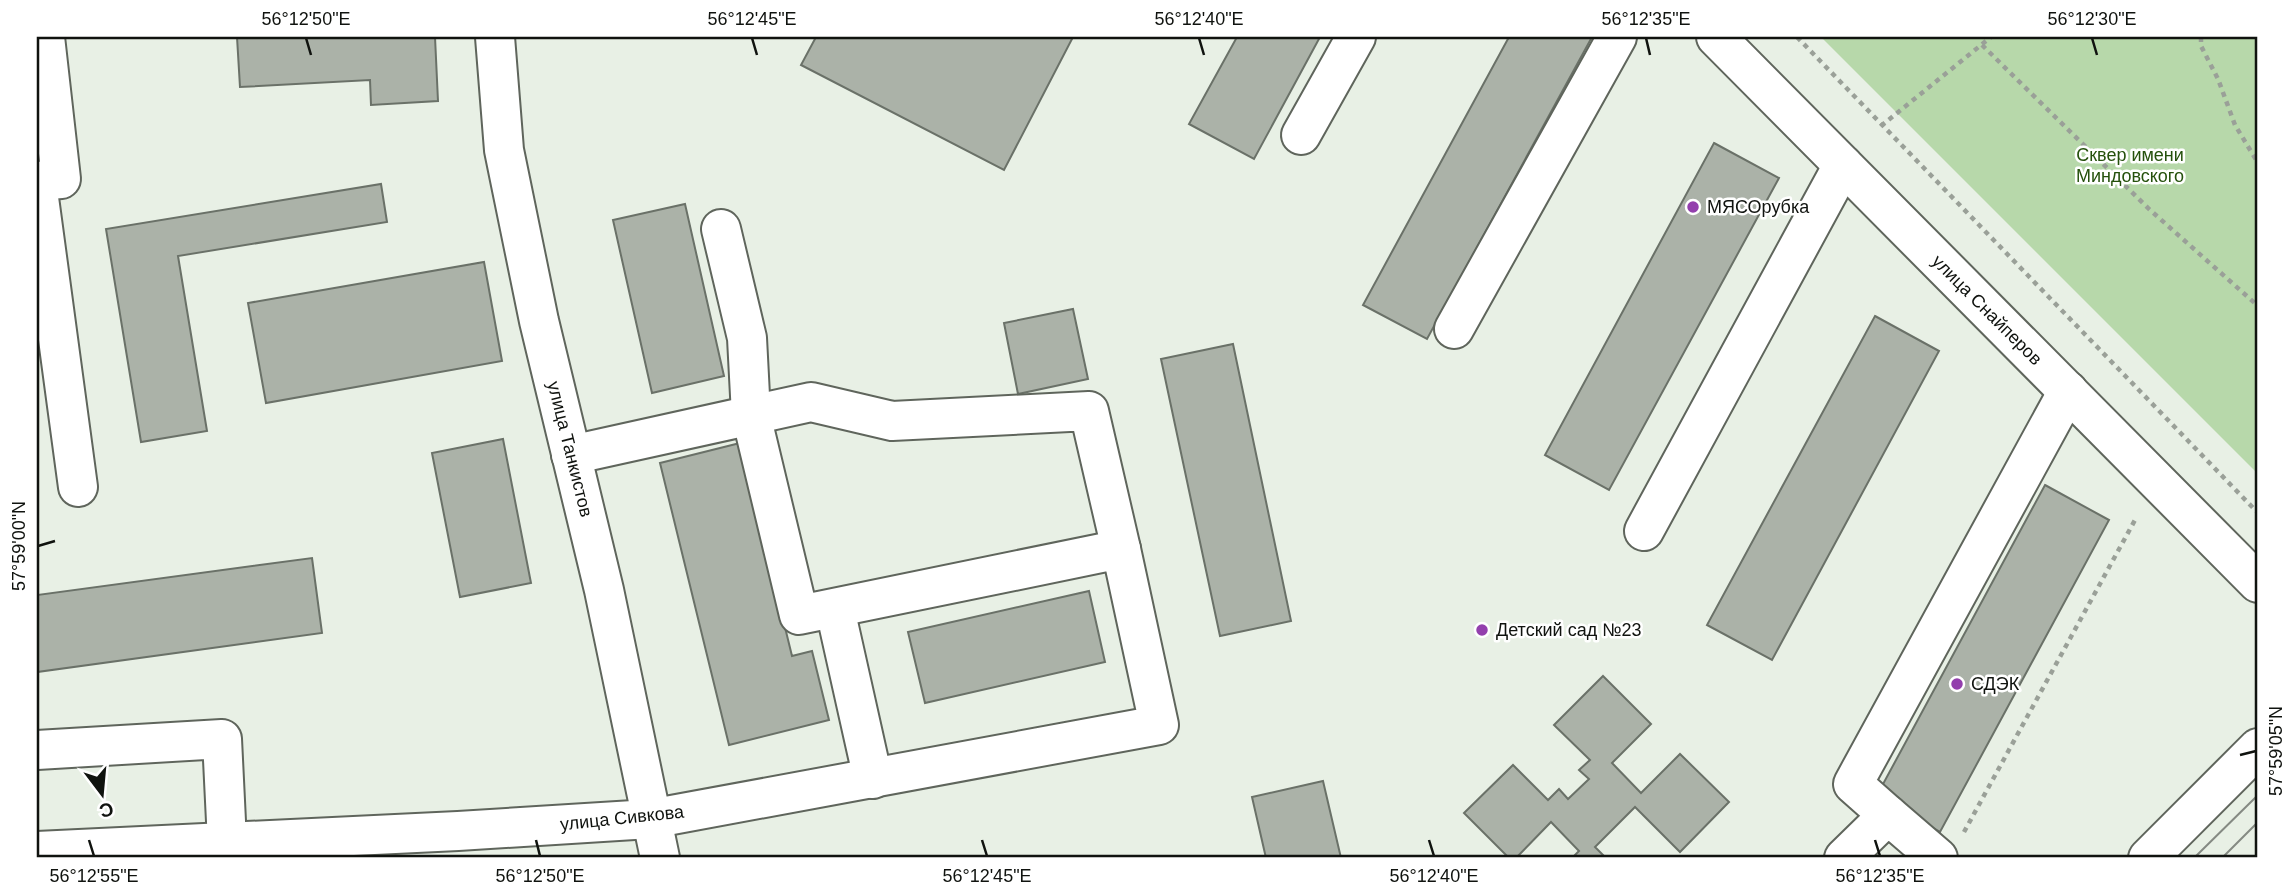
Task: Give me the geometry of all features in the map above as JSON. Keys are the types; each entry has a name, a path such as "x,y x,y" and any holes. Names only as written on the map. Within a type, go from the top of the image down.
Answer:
{"street":[{"path":"45,37 61,179 37,182 78,487"},
{"name":"улица Танкистов","path":"495,37 504,150 539,321 604,590 660,858"},
{"path":"1301,135 1356,37"},
{"path":"1454,328 1617,37"},
{"name":"улица Снайперов","path":"1716,37 2258,583"},
{"path":"1644,531 1843,165"},
{"path":"571,456 751,415 811,402 892,421 1089,411 1121,549 799,615 751,415 747,338 721,229"},
{"path":"1950,846 1888,815 1853,784 2068,391"},
{"name":"улица Сивкова","path":"37,851 650,819 1159,725 1121,549"},
{"path":"835,609 873,779"},
{"path":"37,750 222,739 227,842"},
{"path":"2148,858 2258,748"},
{"path":"1844,858 1888,815"}],"path":[{"path":"1797,37 2258,513"},
{"path":"1881,126 1991,37"},
{"path":"2201,37 2201,46 2218,79 2235,125 2258,163"},
{"path":"1982,45 2149,209 2258,306"},
{"path":"1950,846 2135,520"}],"green space":[{"name":"Сквер имени Миндовского","path":"1821,37 2258,37 2258,474"}],"building":[{"path":"237,37 435,37 438,101 371,105 370,80 240,87"},
{"path":"816,37 1073,37 1004,170 801,65"},
{"path":"1237,37 1320,37 1254,159 1189,124"},
{"path":"1509,37 1592,37 1427,339 1363,305"},
{"path":"1714,143 1779,178 1609,490 1545,455"},
{"path":"381,184 387,222 178,256 207,431 141,442 106,229"},
{"path":"685,204 724,376 652,393 613,220"},
{"path":"484,262 502,361 266,403 248,303"},
{"path":"1073,309 1088,379 1018,394 1004,323"},
{"path":"1875,316 1939,351 1772,660 1707,625"},
{"path":"1233,344 1291,621 1220,636 1161,359"},
{"path":"503,439 531,583 460,597 432,453"},
{"path":"740,443 792,656 812,651 829,720 729,745 660,463"},
{"path":"2045,485 2109,520 1940,832 1876,797"},
{"path":"312,558 322,633 37,672 37,595"},
{"path":"1089,591 1105,662 925,703 908,632"},
{"path":"1603,676 1651,724 1612,763 1641,793 1680,754 1729,802 1680,852 1635,807 1595,847 1606,858 1572,858 1579,851 1551,822 1516,858 1509,858 1464,813 1513,765 1548,800 1559,789 1568,799 1589,779 1579,770 1590,760 1554,725"},
{"path":"1323,781 1341,858 1266,858 1252,797"}],"tram line":[{"path":"2194,858 2258,795"},
{"path":"2222,858 2258,822"}],"place":[{"name":"МЯСОрубка","path":"1693,207"},
{"name":"Детский сад №23","path":"1482,630"},
{"name":"СДЭК","path":"1957,684"}]}
